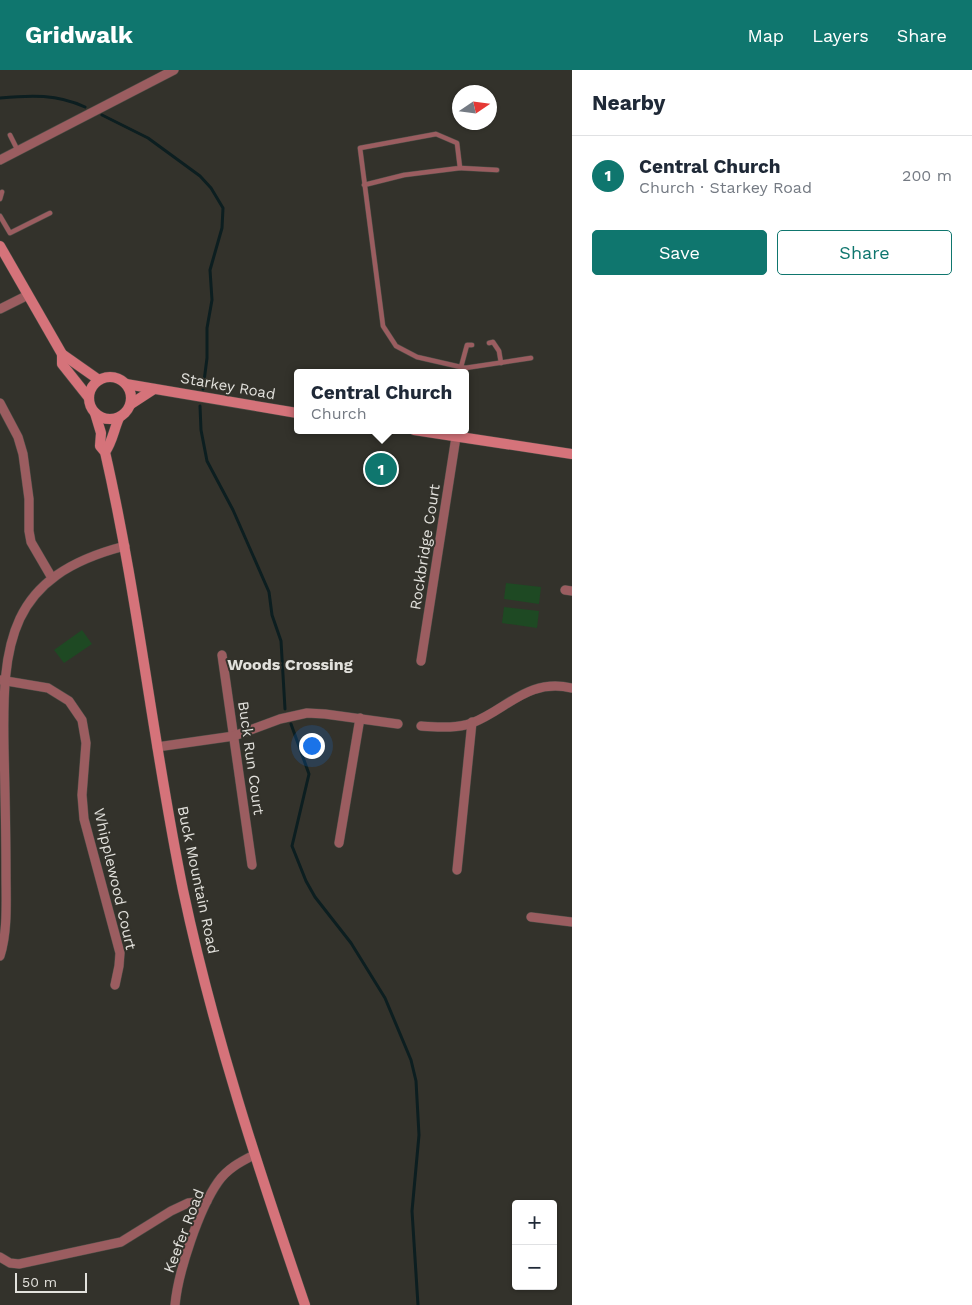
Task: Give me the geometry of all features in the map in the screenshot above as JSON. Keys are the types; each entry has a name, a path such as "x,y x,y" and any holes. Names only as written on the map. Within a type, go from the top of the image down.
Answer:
{"main road":[{"path":"0,246 62,354 99,380"},
{"path":"62,354 62,364 89,398 94,413 106,419 119,418 124,415 131,404 132,397 126,384 113,377 99,380 94,385 89,398"},
{"name":"Starkey Road","path":"126,384 294,412"},
{"path":"131,404 154,389"},
{"name":"Buck Mountain Road","path":"94,413 101,434 100,446 105,452 118,505 157,746 183,891 207,991 254,1155 305,1305"},
{"path":"105,452 109,447 113,430 119,418"},
{"path":"462,434 572,454"}],"street":[{"path":"0,160 174,70"},
{"path":"0,309 28,296"},
{"path":"0,403 18,437 23,454 29,499 31,542 52,578"},
{"name":"Rockbridge Court","path":"421,662 457,434"},
{"path":"0,956 4,934 3,681 7,656 18,621 38,591 52,578 83,559 125,546"},
{"name":"Buck Run Court","path":"222,655 252,865"},
{"name":"Whipplewood Court","path":"3,681 36,684 59,693 69,701 82,720 86,744 82,794 84,819 120,953 114,985"},
{"path":"422,726 449,728 472,722 536,688 549,686 572,688"},
{"path":"157,746 234,736 299,714 325,714 398,724"},
{"path":"339,843 360,718"},
{"path":"457,870 472,722"},
{"path":"531,916 572,922"},
{"name":"Keefer Road","path":"174,1305 180,1278 207,1201 218,1182 227,1172 254,1155"},
{"path":"0,1257 10,1264 19,1264 120,1242 171,1211 188,1203 207,1201"}],"lane":[{"path":"460,168 457,143 436,134 360,148 383,326 396,346 417,358 460,369"},
{"path":"10,135 18,151"},
{"path":"364,185 404,175 460,168 497,170"},
{"path":"0,199 2,192"},
{"path":"0,216 10,233 50,213"},
{"path":"489,343 493,342 498,351 500,363"},
{"path":"464,369 467,345 472,345"},
{"path":"469,369 531,358"}],"green space":[{"path":"506,583 541,587 539,604 504,599"},
{"path":"504,607 539,611 537,628 502,623"},
{"path":"82,630 92,644 64,663 54,650"}],"waterway":[{"path":"0,98 44,96 85,107"},
{"path":"102,115 148,138 200,176 211,188 223,208 222,228 210,270 212,300 207,328 207,358 203,389"},
{"path":"200,406 201,430 207,461 233,510 269,592 272,615 281,641 285,709"},
{"path":"291,724 309,774 292,846 306,881 315,897 351,943 385,998 411,1060 416,1081 419,1135 412,1211 418,1305"}],"place":[{"name":"Central Church","path":"381,469"}],"district":[{"name":"Woods Crossing","path":"290,664"}]}
